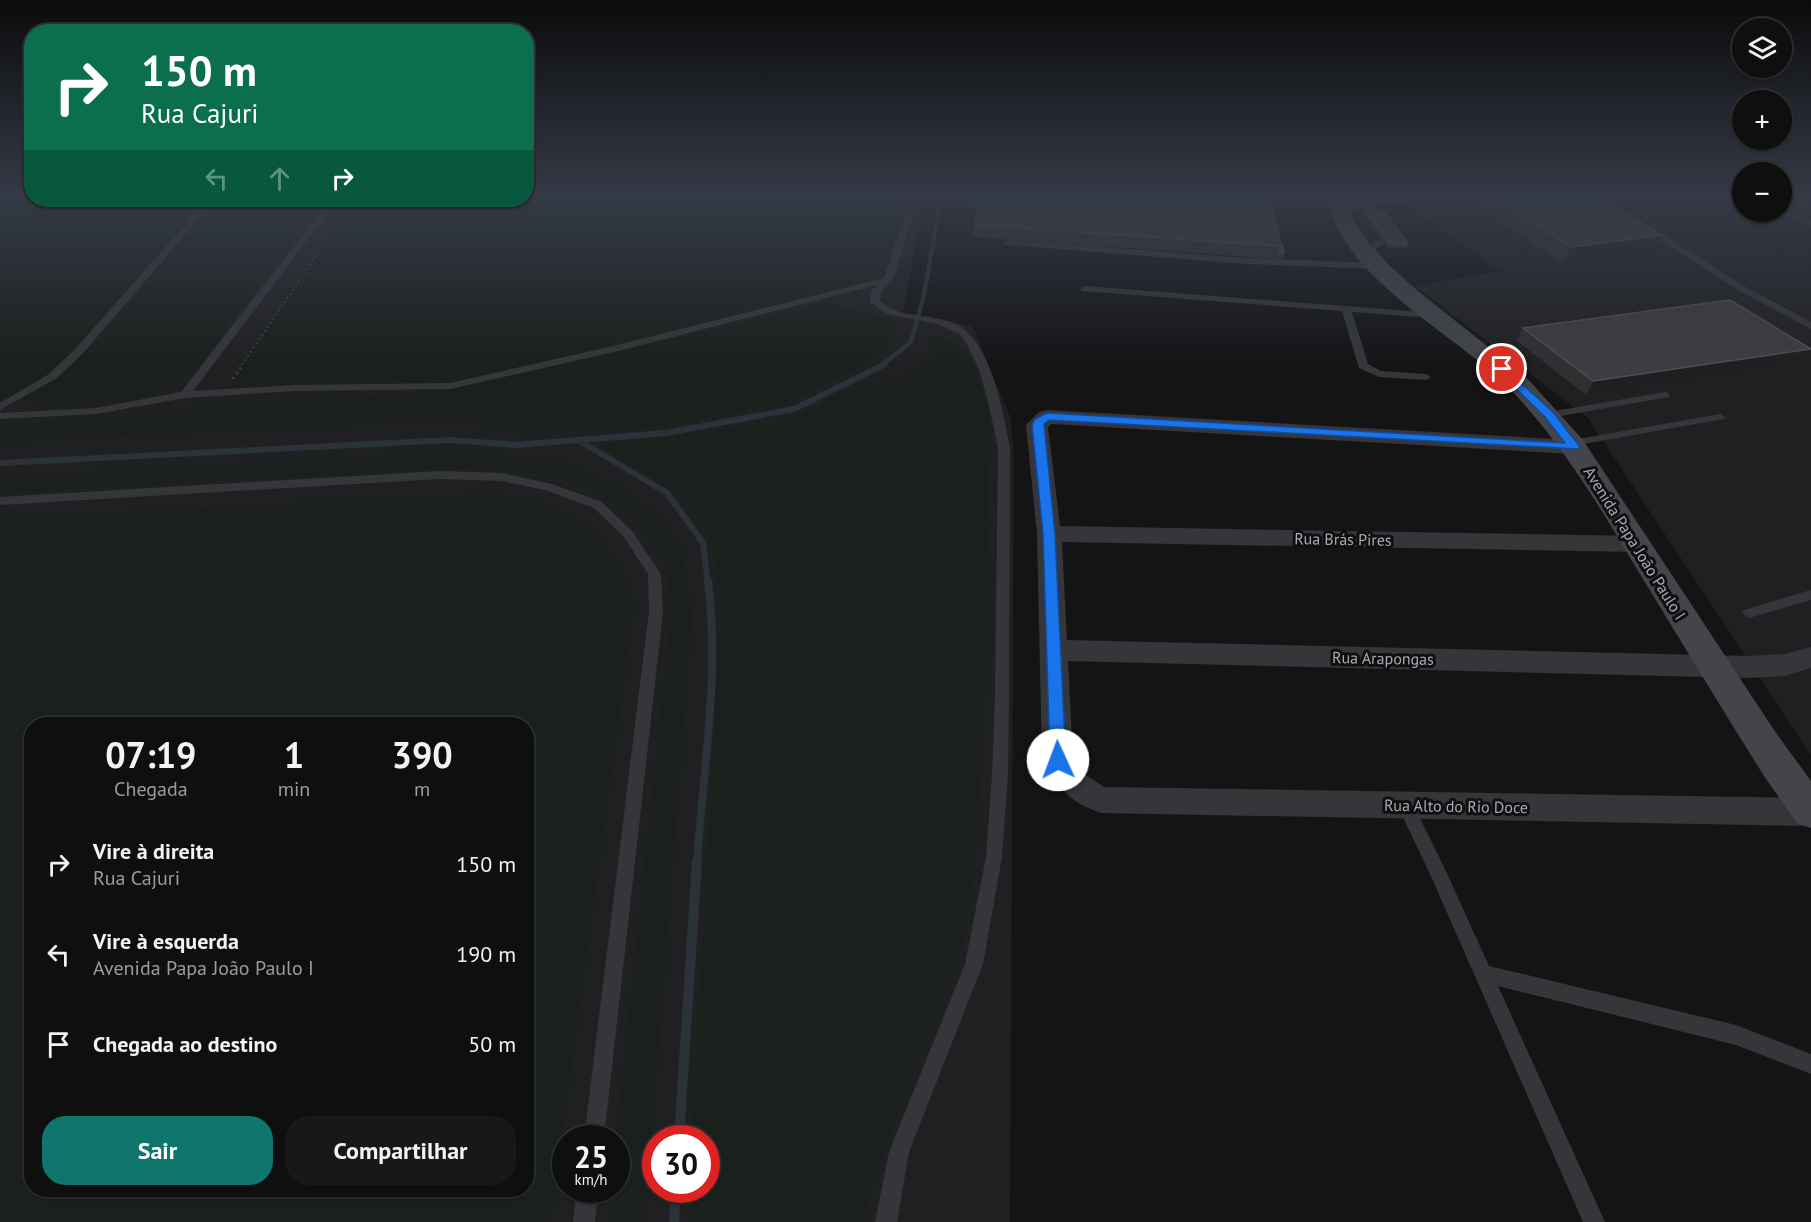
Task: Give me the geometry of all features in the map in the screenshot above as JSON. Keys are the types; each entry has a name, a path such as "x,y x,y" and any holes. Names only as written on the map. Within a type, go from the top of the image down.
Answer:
{"main road":[{"name":"Avenida Papa João Paulo I","path":"1366,253 1434,315 1514,379 1549,415 1573,445 1779,768 1811,812"}],"street":[{"path":"1054,650 1049,534 1037,425 1047,417 1573,445"},
{"name":"Rua Brás Pires","path":"1049,534 1637,544"},
{"name":"Rua Arapongas","path":"1054,650 1748,667 1785,665 1811,657"},
{"name":"Rua Alto do Rio Doce","path":"1054,650 1058,760 1065,775 1075,787 1101,800 1811,812"}],"lane":[{"path":"0,406 53,376 81,349 165,253"},
{"path":"185,395 293,253"},
{"path":"886,1222 899,1152 974,964 994,857 1000,775 1004,449 998,410 970,343 961,331 941,322 896,316 881,309 875,302 876,291 888,280 897,253"},
{"path":"1148,253 1259,261 1371,259"},
{"path":"1686,253 1741,288 1811,326"},
{"path":"0,416 96,411 185,395 295,388 450,386 614,349 888,280"},
{"path":"1085,289 1434,315"},
{"path":"1346,309 1363,366 1379,374 1426,377"},
{"path":"1549,415 1665,395"},
{"path":"1573,445 1720,417"},
{"path":"0,501 440,475 501,477 548,487 598,505 628,534 654,574 656,612 596,1125"},
{"path":"1749,613 1811,595"},
{"path":"1405,806 1438,872 1594,1222"},
{"path":"1484,974 1736,1035 1811,1064"},
{"path":"584,1222 586,1203"}],"path":[{"path":"225,393 242,364 318,253"}],"shaded area":[{"path":"0,253 914,253 903,314 972,326 1011,419 1014,463 1010,1222 0,1222"},
{"path":"0,253 159,253 76,348 49,375 35,385 0,400"},
{"path":"170,253 282,253 204,359 183,378 155,394 112,402 60,406 22,398 58,376 86,349"},
{"path":"318,253 897,253 888,280 450,386 226,393 242,364"},
{"path":"1475,253 1811,253 1811,755 1588,418 1415,286 1500,271"},
{"path":"829,302 902,323 872,360 785,402 667,425 525,434 461,419 0,442 0,425 90,421 198,407 328,395 405,397 447,391"},
{"path":"929,335 944,338 955,344 964,353 977,375 989,415 984,710 976,851 964,941 875,1174 864,1222 688,1222 689,1203 720,1203 720,1125 693,1125 721,606 718,574 712,543 695,512 667,486 603,449 600,445 786,422 815,409 834,396 906,377 929,357"},
{"path":"430,453 476,453 569,463 624,490 662,520 682,551 692,611 652,1125 642,1125 642,1203 646,1203 645,1222 608,1222 610,1203 630,1203 630,1125 617,1125 671,615 668,577 664,562 638,523 619,506 598,493 574,483 523,471 471,467 0,493 0,477"},
{"path":"498,494 535,502 565,513 580,522 604,544 622,572 634,606 563,1125 552,1125 553,1203 550,1222 0,1222 0,518"}],"building":[{"path":"1730,300 1811,349 1593,381 1523,328"}],"waterway":[{"path":"882,365 911,342 924,295 931,253"},
{"path":"578,440 666,433 794,409 885,364"},
{"path":"0,463 450,440 516,445 578,440"},
{"path":"578,440 667,493 703,543 708,583"},
{"path":"697,863 711,687 711,616 708,581"},
{"path":"680,1125 697,861"},
{"path":"674,1222 675,1203"}],"route":[{"path":"1058,760 1049,534 1037,425 1042,419 1047,417 1574,447 1549,415 1502,369"}]}
